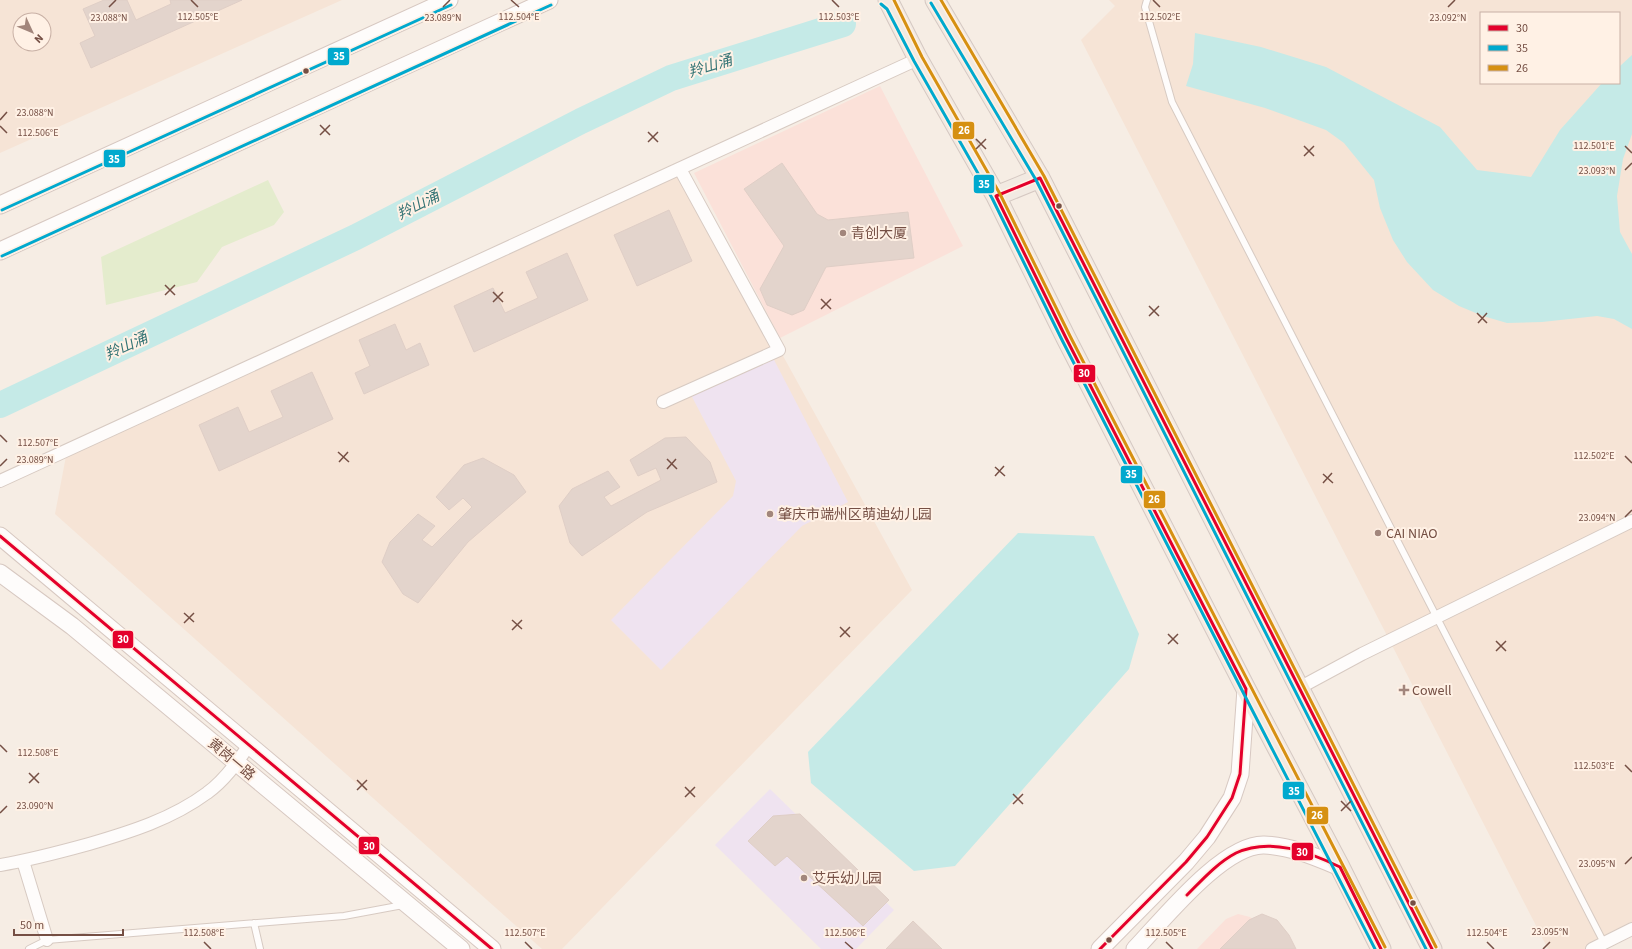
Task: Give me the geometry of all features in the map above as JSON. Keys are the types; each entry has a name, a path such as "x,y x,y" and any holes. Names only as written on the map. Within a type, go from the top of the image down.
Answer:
{"main road":[{"path":"0,205 449,0"},
{"path":"0,251 549,0"},
{"path":"935,0 1040,178 1432,949"},
{"path":"888,2 918,59 996,196 1066,338 1381,949"},
{"path":"996,196 1040,178"},
{"name":"黄岗一路","path":"0,536 492,949"},
{"name":"黄岗一路","path":"0,573 72,626 461,949"},
{"path":"1100,949 1186,862 1207,837 1232,798 1240,774 1246,689"},
{"path":"1135,949 1202,879 1227,857 1244,849 1263,845 1302,851 1340,867"}],"street":[{"path":"0,481 918,59"},
{"path":"663,402 779,350 680,169"},
{"path":"1299,688 1362,654 1632,520"},
{"path":"0,865 23,861 128,833 181,810 208,793 225,777 249,745"},
{"path":"23,861 47,945"},
{"path":"1592,949 1632,929"}],"lane":[{"path":"1147,0 1145,7 1172,102 1604,943"},
{"path":"29,949 47,945 254,923 344,916 406,904"},
{"path":"254,923 260,949"}],"shaded area":[{"path":"0,0 342,0 0,153"},
{"path":"1109,0 1632,0 1632,929 1592,949 1548,949 1081,40 1115,6"},
{"path":"880,86 963,246 780,338 694,173"},
{"path":"680,169 912,590 562,949 542,949 55,514 67,451"},
{"name":"肇庆市端州区萌迪幼儿园","path":"772,356 848,502 802,526 661,670 611,620 733,496 736,481 690,393"},
{"name":"艾乐幼儿园","path":"770,789 894,910 856,949 821,949 715,845"},
{"path":"1238,914 1250,917 1260,925 1274,949 1197,949 1226,919"}],"green space":[{"path":"268,180 284,212 274,225 222,247 197,282 106,305 101,257"}],"water":[{"path":"1195,33 1261,47 1326,67 1440,127 1477,170 1531,177 1560,130 1601,84 1620,84 1620,66 1632,55 1632,134 1623,159 1617,196 1620,232 1632,254 1632,329 1614,319 1597,316 1542,322 1507,323 1483,316 1459,306 1433,290 1407,262 1393,240 1380,208 1374,180 1344,143 1326,130 1265,108 1186,86 1193,64"},
{"path":"1018,533 1094,536 1139,634 1129,669 955,866 914,871 811,783 808,752"}],"building":[{"path":"104,0 127,0 136,20 171,4 170,0 242,0 91,68 80,43 95,36 83,9"},
{"name":"青创大厦","path":"782,163 817,214 828,220 908,212 914,258 826,267 804,310 792,315 767,305 760,289 784,246 744,189"},
{"path":"669,210 692,261 637,286 614,235"},
{"path":"567,253 588,300 474,352 454,306 493,288 505,313 538,298 526,272"},
{"path":"395,324 406,350 420,343 429,365 364,394 355,373 370,366 359,340"},
{"path":"312,372 333,419 219,471 199,425 238,407 249,432 283,417 271,391"},
{"path":"686,437 710,462 717,482 647,512 582,556 570,543 559,506 572,489 608,471 620,487 604,497 611,506 661,480 656,468 638,476 630,460 665,438"},
{"path":"483,458 514,475 526,492 468,542 418,603 403,594 382,562 390,542 418,514 435,526 422,540 432,547 472,507 463,498 449,510 436,497 464,465"},
{"path":"800,814 889,900 863,926 787,856 775,866 748,841 773,816"},
{"path":"1262,914 1277,920 1289,935 1296,949 1220,949 1249,920"},
{"path":"913,921 942,949 886,949"}],"waterway":[{"name":"羚山涌","path":"0,405 356,237 581,121 671,78 843,24"}],"transit line":[{"name":"26","path":"894,0 922,57 1000,194 1070,336 1385,947"},
{"name":"26","path":"941,0 1044,176 1436,947"},
{"name":"35","path":"931,3 1036,180 1426,949"},
{"name":"35","path":"881,4 887,9 914,61 992,198 1062,340 1375,949"},
{"name":"35","path":"2,210 451,5"},
{"name":"35","path":"2,256 551,5"},
{"name":"30","path":"1100,949 1186,862 1207,837 1232,798 1240,774 1246,689 1066,338 996,196 1040,178 1432,949"},
{"name":"30","path":"0,536 492,949"},
{"name":"30","path":"1187,895 1216,867 1236,853 1249,848 1262,846 1289,848 1315,856 1340,867 1381,949"}],"place":[{"name":"青创大厦","path":"843,233"},
{"name":"肇庆市端州区萌迪幼儿园","path":"770,514"},
{"name":"CAI NIAO","path":"1378,533"},
{"name":"Cowell","path":"1404,690"},
{"name":"艾乐幼儿园","path":"804,878"}]}
